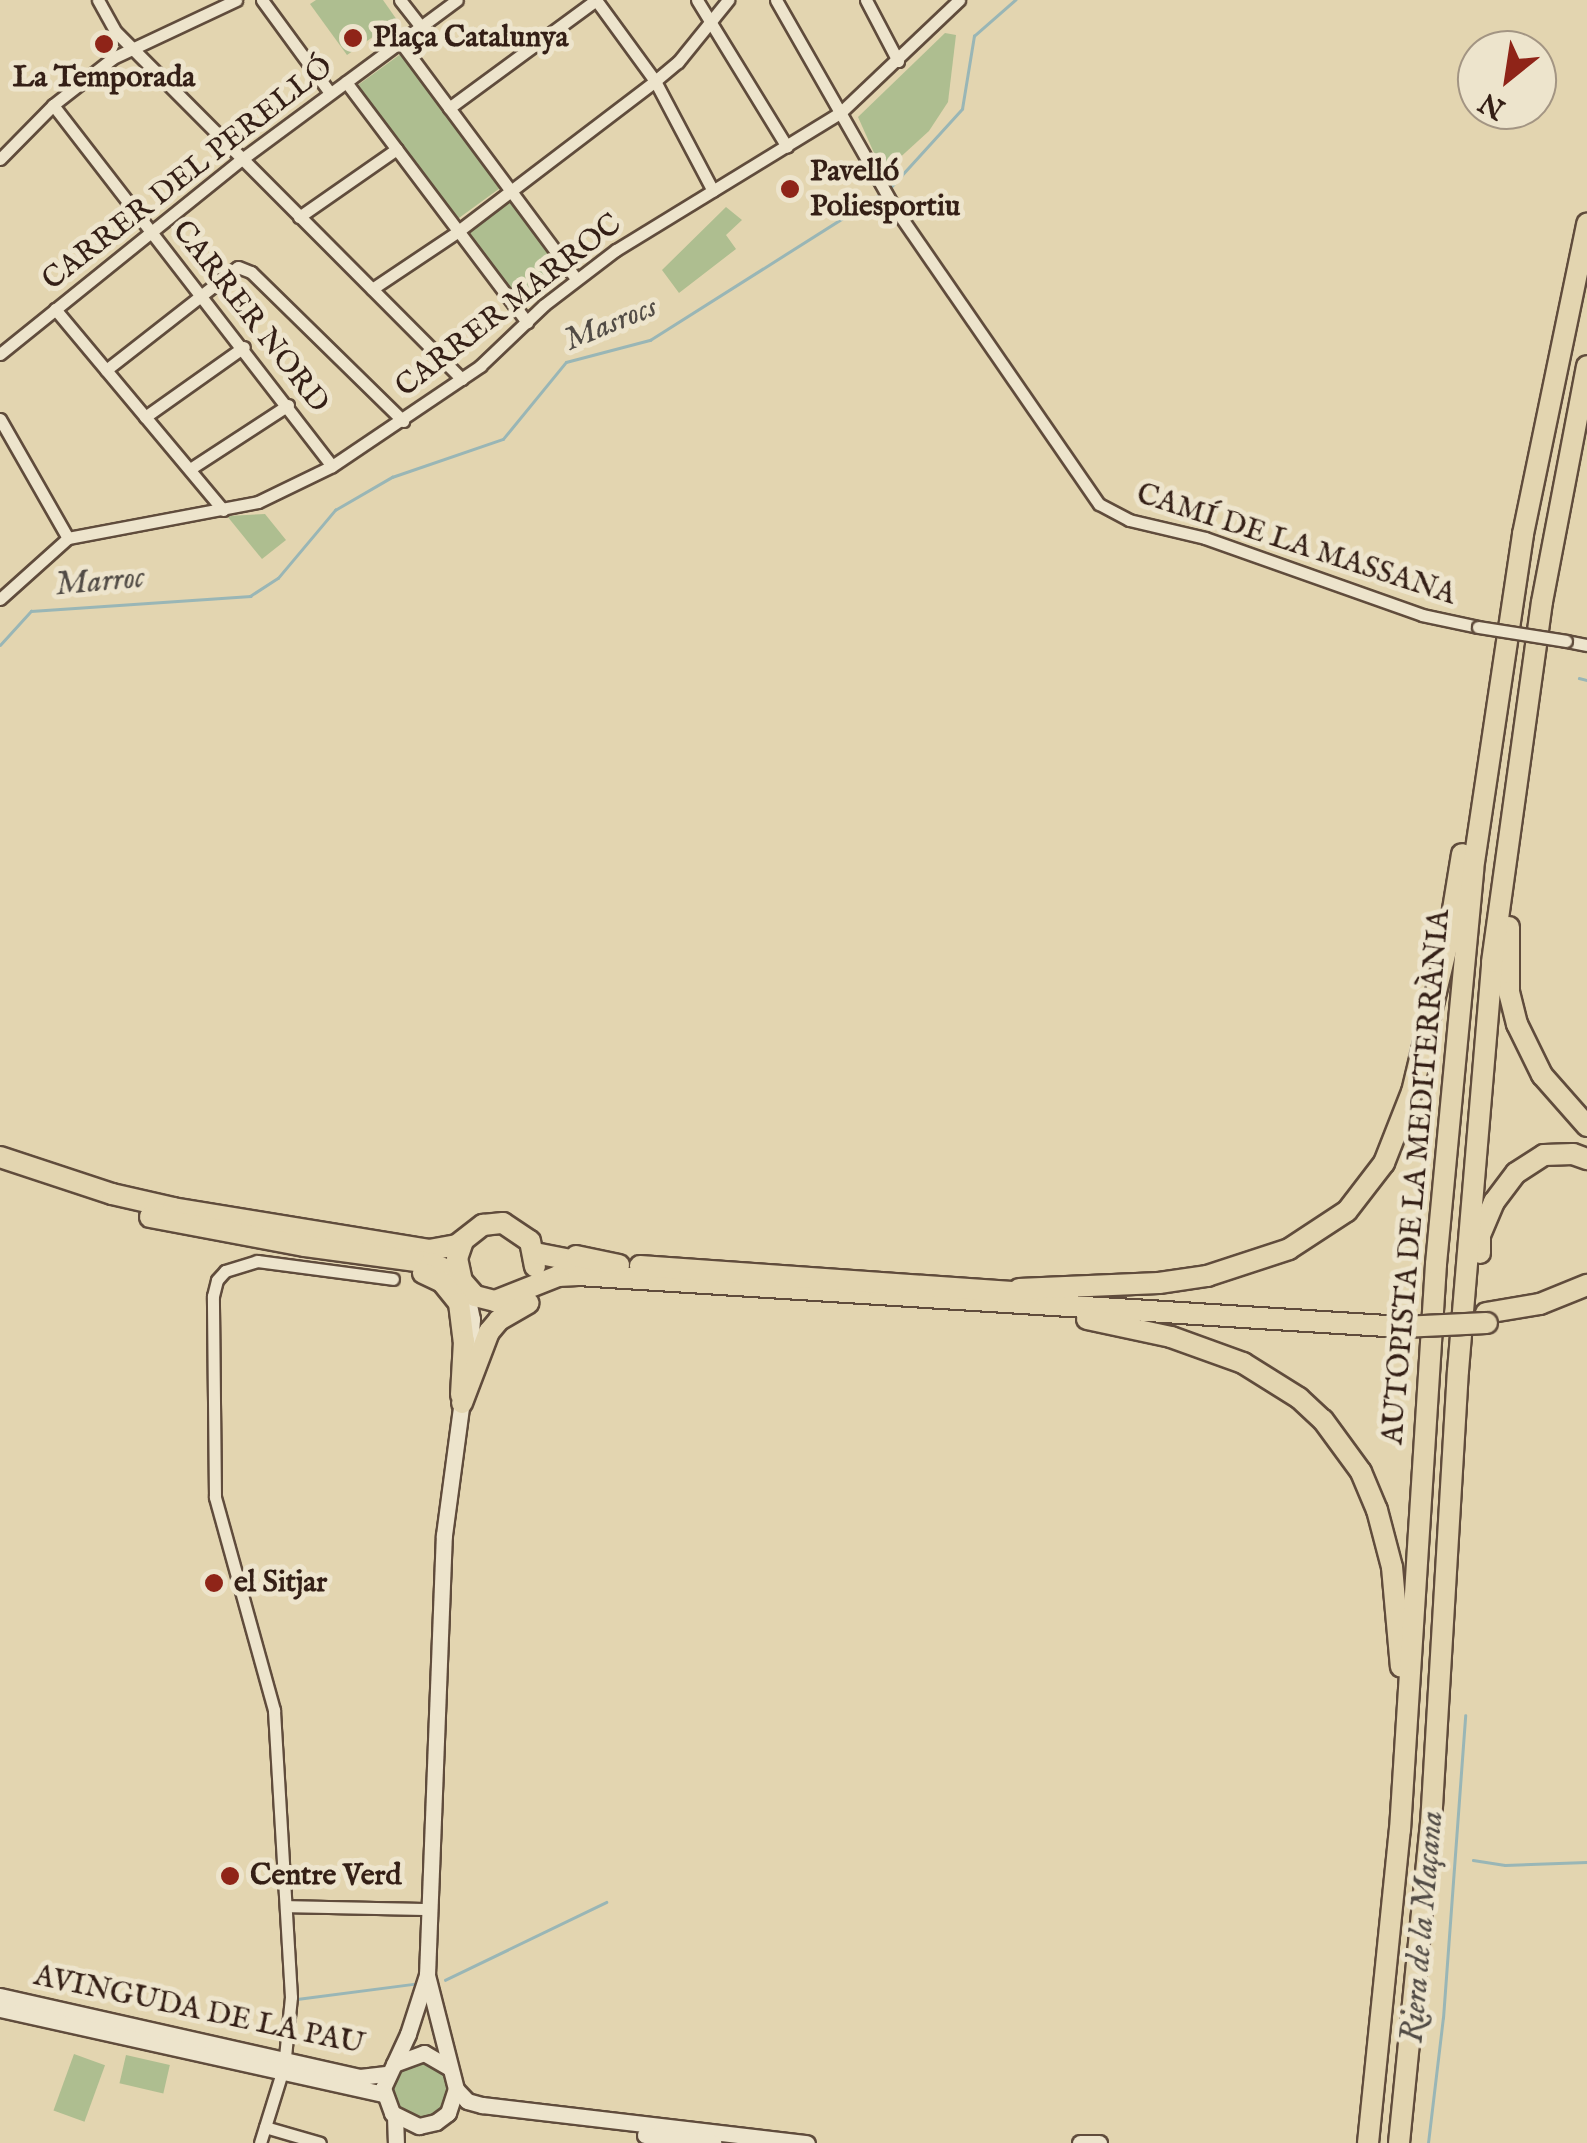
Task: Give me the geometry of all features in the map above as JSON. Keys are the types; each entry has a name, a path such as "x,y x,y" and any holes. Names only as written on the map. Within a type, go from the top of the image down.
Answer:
{"highway":[{"name":"AUTOPISTA DE LA MEDITERRÀNIA","path":"1368,2143 1400,1830 1436,1264 1484,776 1523,534 1587,224"},
{"name":"AUTOPISTA DE LA MEDITERRÀNIA","path":"1399,2143 1422,1935 1492,962 1534,653 1587,366"},
{"path":"1534,653 1538,704 1511,912 1509,992 1516,1024 1542,1075 1587,1126"},
{"path":"982,1297 1159,1284 1206,1276 1289,1249 1347,1211 1384,1163 1412,1092 1447,946 1462,848 1484,776"},
{"path":"1450,1512 1468,1430 1484,1224 1500,1191 1530,1162 1558,1153 1587,1159"},
{"path":"0,1157 142,1201 250,1224 429,1250 463,1241 483,1225 503,1223 521,1231 535,1254 528,1286"},
{"path":"0,1172 110,1207 304,1246 431,1263 462,1281 482,1299 502,1301 528,1286 558,1276 1402,1322 1541,1314 1587,1297"},
{"path":"395,1244 434,1243 474,1217 498,1211 526,1220 557,1252 619,1265"},
{"path":"462,1281 457,1258 463,1241"},
{"path":"304,1246 356,1262 429,1274 452,1290 463,1322 462,1403"},
{"path":"535,1254 566,1262 982,1297 1209,1349 1274,1380 1312,1409 1336,1436 1373,1497 1389,1551 1405,1695 1400,1830"},
{"path":"462,1403 494,1325 539,1295 564,1286 658,1289 684,1284"},
{"path":"1487,1318 1540,1304 1587,1285"}],"street":[{"path":"0,159 53,104 132,48 236,0"},
{"path":"262,0 330,93"},
{"path":"400,0 422,28"},
{"name":"CARRER DEL PERELLÓ","path":"0,354 242,159 457,0"},
{"path":"449,108 596,0 655,81 713,191"},
{"path":"697,0 787,147"},
{"path":"372,289 457,232 655,81 678,62 728,0"},
{"name":"CAMÍ DE LA MASSANA","path":"776,0 896,210 1099,504 1129,520 1205,538 1422,615 1587,645"},
{"path":"866,0 898,61"},
{"name":"CARRER MARROC","path":"68,538 223,510 270,497 332,466 462,379 576,279 840,113 960,0"},
{"path":"97,2 132,48 462,379"},
{"path":"401,43 576,279"},
{"path":"346,82 528,322"},
{"name":"CARRER NORD","path":"53,104 332,466"},
{"path":"299,217 397,148"},
{"path":"106,370 238,266 251,272 403,421"},
{"path":"54,309 223,510"},
{"path":"145,417 244,347"},
{"path":"190,469 288,405"},
{"path":"0,419 68,538 0,599"},
{"path":"260,2143 284,2063 290,1998 286,1906 274,1710 215,1497 213,1296 217,1280 225,1271 257,1260 393,1279"},
{"path":"462,1281 472,1319 444,1522 427,1975 456,2089 466,2100 482,2105 808,2143"},
{"path":"462,1403 480,1332 502,1301"},
{"path":"286,1906 430,1909"},
{"path":"396,2143 395,2116 383,2094 427,1975"},
{"name":"AVINGUDA DE LA PAU","path":"0,1996 284,2063 383,2094"},
{"name":"AVINGUDA DE LA PAU","path":"0,2009 360,2077 390,2069"},
{"path":"390,2069 424,2054 436,2057 450,2070"},
{"path":"443,2117 452,2108 456,2089"},
{"path":"407,2143 419,2126 467,2113 714,2143"},
{"path":"395,2116 419,2126"},
{"path":"265,2127 320,2143"},
{"path":"1080,2143 1100,2143"}],"green space":[{"name":"Plaça Catalunya","path":"316,0 383,0 397,20 347,55 310,4"},
{"path":"945,33 956,35 948,102 929,131 883,173 858,117"},
{"path":"402,53 500,188 455,221 357,86"},
{"path":"508,198 566,275 522,309 464,231"},
{"path":"726,207 742,220 726,235 736,249 679,293 662,270"},
{"path":"265,514 286,540 262,559 227,516"},
{"path":"74,2054 105,2065 84,2122 53,2110"},
{"path":"126,2055 170,2065 163,2093 119,2083"},
{"path":"420,2061 440,2069 448,2089 440,2109 420,2117 400,2109 392,2089 400,2069"}],"waterway":[{"name":"Masrocs","path":"890,188 962,109 974,36 1015,0"},
{"name":"Masrocs","path":"0,645 31,611 250,596 278,578 335,510 392,477 503,439 566,362 650,340 879,195"},
{"path":"1579,678 1587,680"},
{"name":"Riera de la Maçana","path":"1428,2143 1443,2018 1465,1716"},
{"path":"1473,1860 1505,1865 1587,1862"},
{"path":"445,1980 606,1902"},
{"path":"297,1999 413,1984"}],"place":[{"name":"Plaça Catalunya","path":"353,38"},
{"name":"La Temporada","path":"104,44"},
{"name":"Pavelló Poliesportiu","path":"790,189"},
{"name":"el Sitjar","path":"214,1583"},
{"name":"Centre Verd","path":"230,1876"}],"water label":[{"name":"Marroc","path":"100,583"}]}
